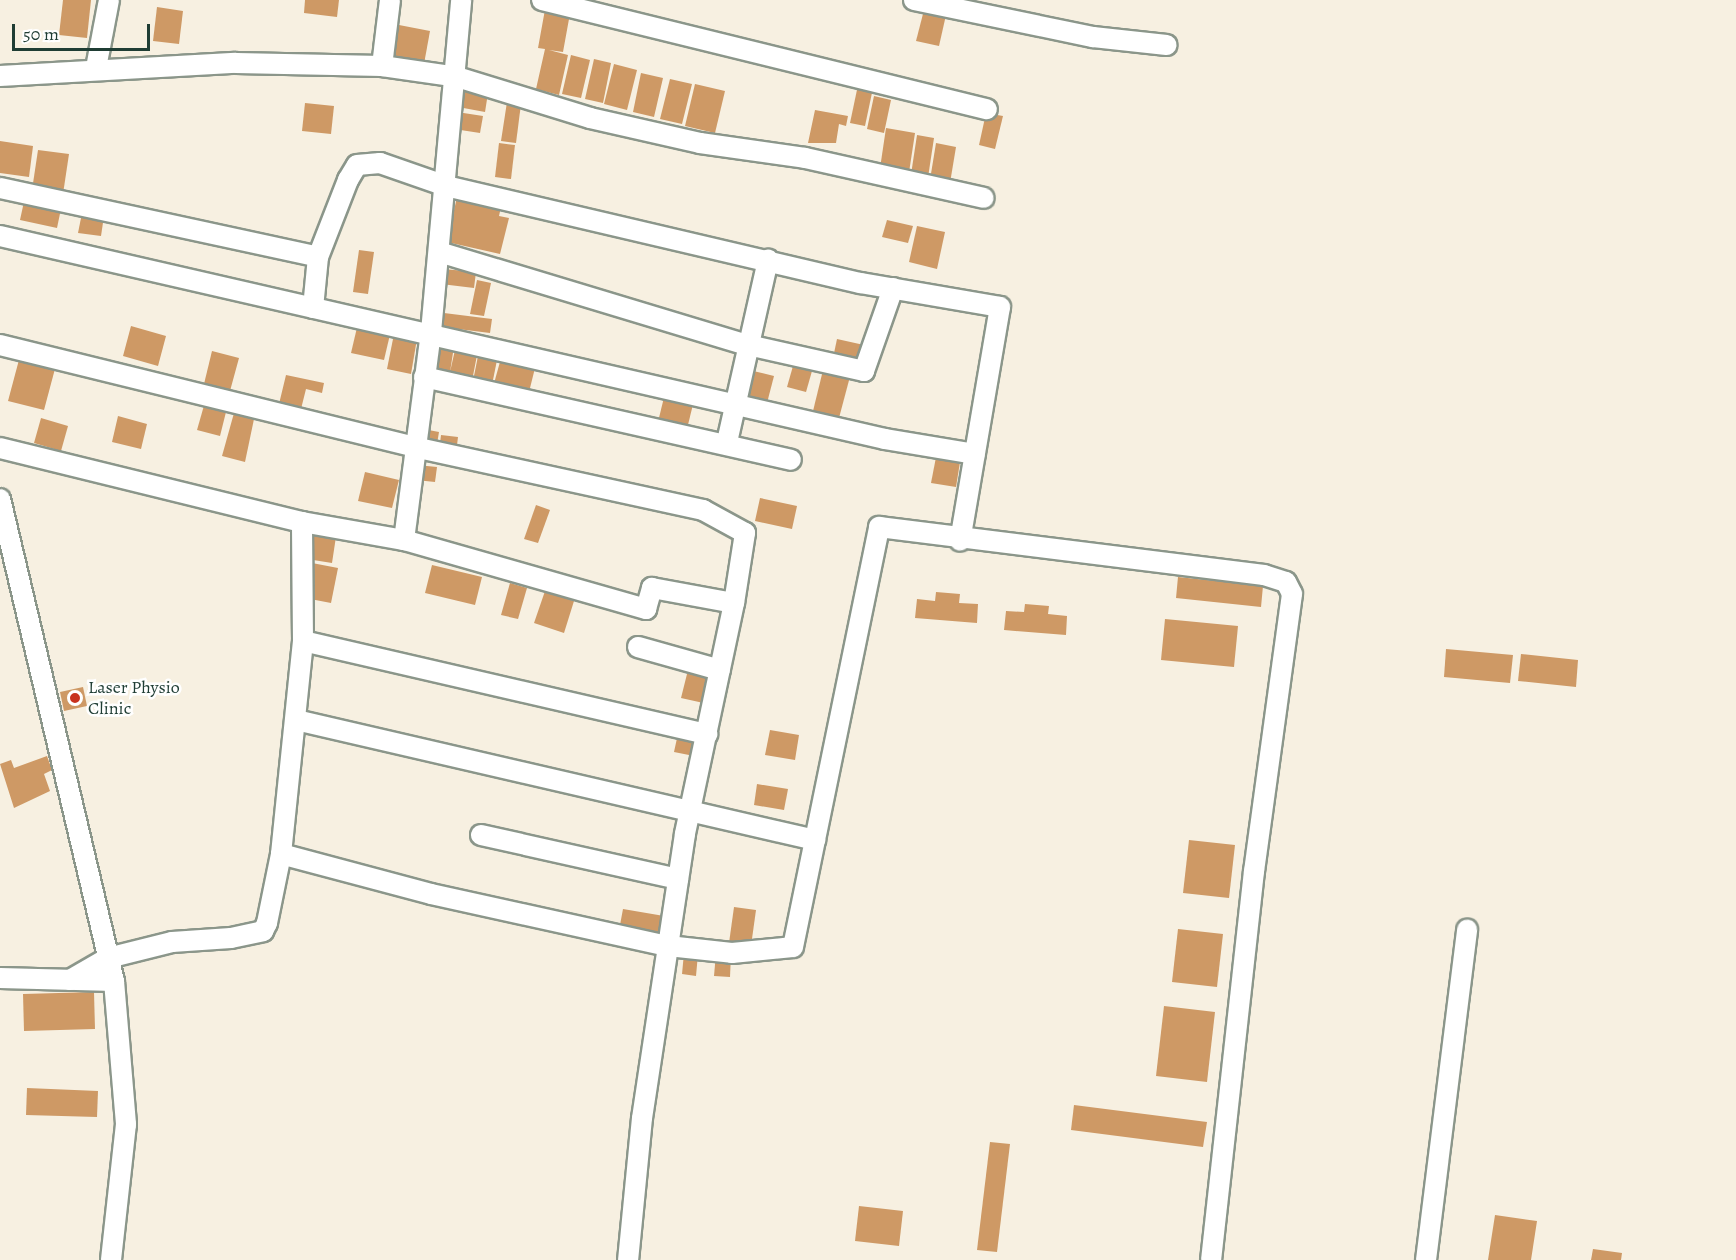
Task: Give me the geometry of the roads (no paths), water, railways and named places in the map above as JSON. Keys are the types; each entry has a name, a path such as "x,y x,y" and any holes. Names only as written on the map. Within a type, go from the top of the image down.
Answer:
{"street":[{"path":"96,68 109,0"},
{"path":"382,66 390,0"},
{"path":"404,540 412,514 414,447 431,332 457,77 460,0"},
{"path":"542,0 987,109"},
{"path":"914,0 1093,37 1167,45"},
{"path":"0,76 96,68 382,66 457,77 689,141 805,158 984,198"},
{"path":"313,308 318,258 357,165 411,170 446,186 893,288 1000,307 960,541"},
{"path":"0,188 318,258"},
{"path":"0,236 313,308 431,332 885,439 975,454"},
{"path":"439,252 748,345 866,370 893,288"},
{"path":"727,442 768,260"},
{"path":"0,345 414,447 703,510 745,533 734,603 690,807 678,879 628,1260"},
{"path":"424,377 727,442 791,460"},
{"path":"0,448 302,522 404,540 646,609 652,588 734,603"},
{"path":"0,499 114,981 126,1124 111,1260"},
{"path":"70,980 108,958 172,942 263,932 281,854 296,720 303,641 302,522"},
{"path":"281,854 431,894 668,946 732,952 794,947 879,527 960,541 1264,575 1286,582 1292,594 1254,871 1211,1260"},
{"path":"303,641 707,734"},
{"path":"638,646 720,670"},
{"path":"296,720 690,807 815,840"},
{"path":"481,836 678,879"},
{"path":"1426,1260 1467,930"},
{"path":"0,978 114,981"}],"place":[{"name":"Laser Physio Clinic","path":"75,698"}]}
